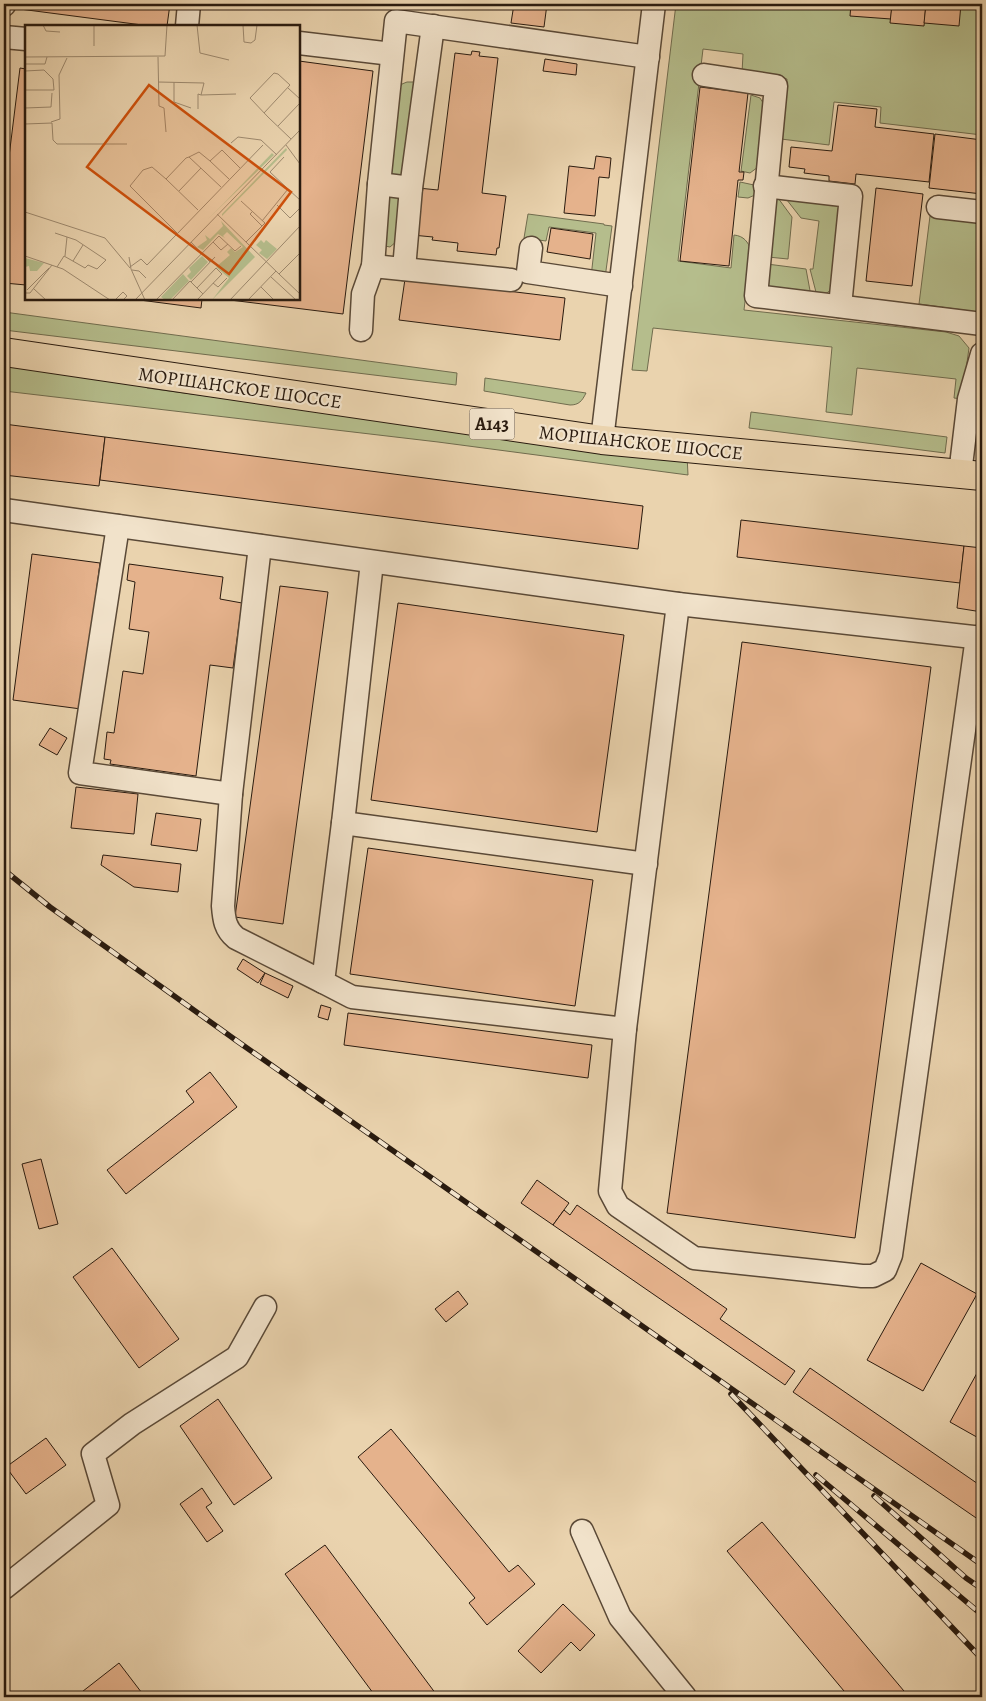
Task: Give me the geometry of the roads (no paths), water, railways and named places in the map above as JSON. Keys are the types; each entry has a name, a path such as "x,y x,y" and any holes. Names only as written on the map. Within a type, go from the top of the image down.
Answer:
{"main road":[{"name":"МОРШАНСКОЕ ШОССЕ","path":"4,352 602,440 971,475"}],"street":[{"path":"187,25 189,4"},
{"path":"602,440 654,4"},
{"path":"361,330 363,294 373,266 378,184 396,22 648,57"},
{"path":"404,269 411,188 433,26"},
{"path":"4,37 25,39"},
{"path":"300,43 392,54"},
{"path":"704,75 776,86 756,296 982,324"},
{"path":"378,184 411,188"},
{"path":"765,186 851,196 840,306"},
{"path":"938,208 982,212"},
{"path":"531,248 528,272 621,286"},
{"path":"373,266 511,280"},
{"path":"971,475 969,399 982,354"},
{"path":"4,510 678,604 980,638 891,1255 885,1270 873,1276 694,1258 618,1206 610,1191 625,1029 678,604"},
{"path":"118,526 80,773 231,794"},
{"path":"260,546 231,794 223,906 225,923 236,938 352,997 625,1029"},
{"path":"323,982 372,562"},
{"path":"343,823 646,864"},
{"path":"4,1588 108,1505 93,1454 132,1424 237,1357 266,1307"},
{"path":"582,1531 620,1618 685,1697"}],"railway":[{"path":"4,870 50,907 237,1041 982,1565"},
{"path":"731,1394 982,1659"},
{"path":"816,1475 982,1615"},
{"path":"874,1496 966,1578 982,1589"}]}
